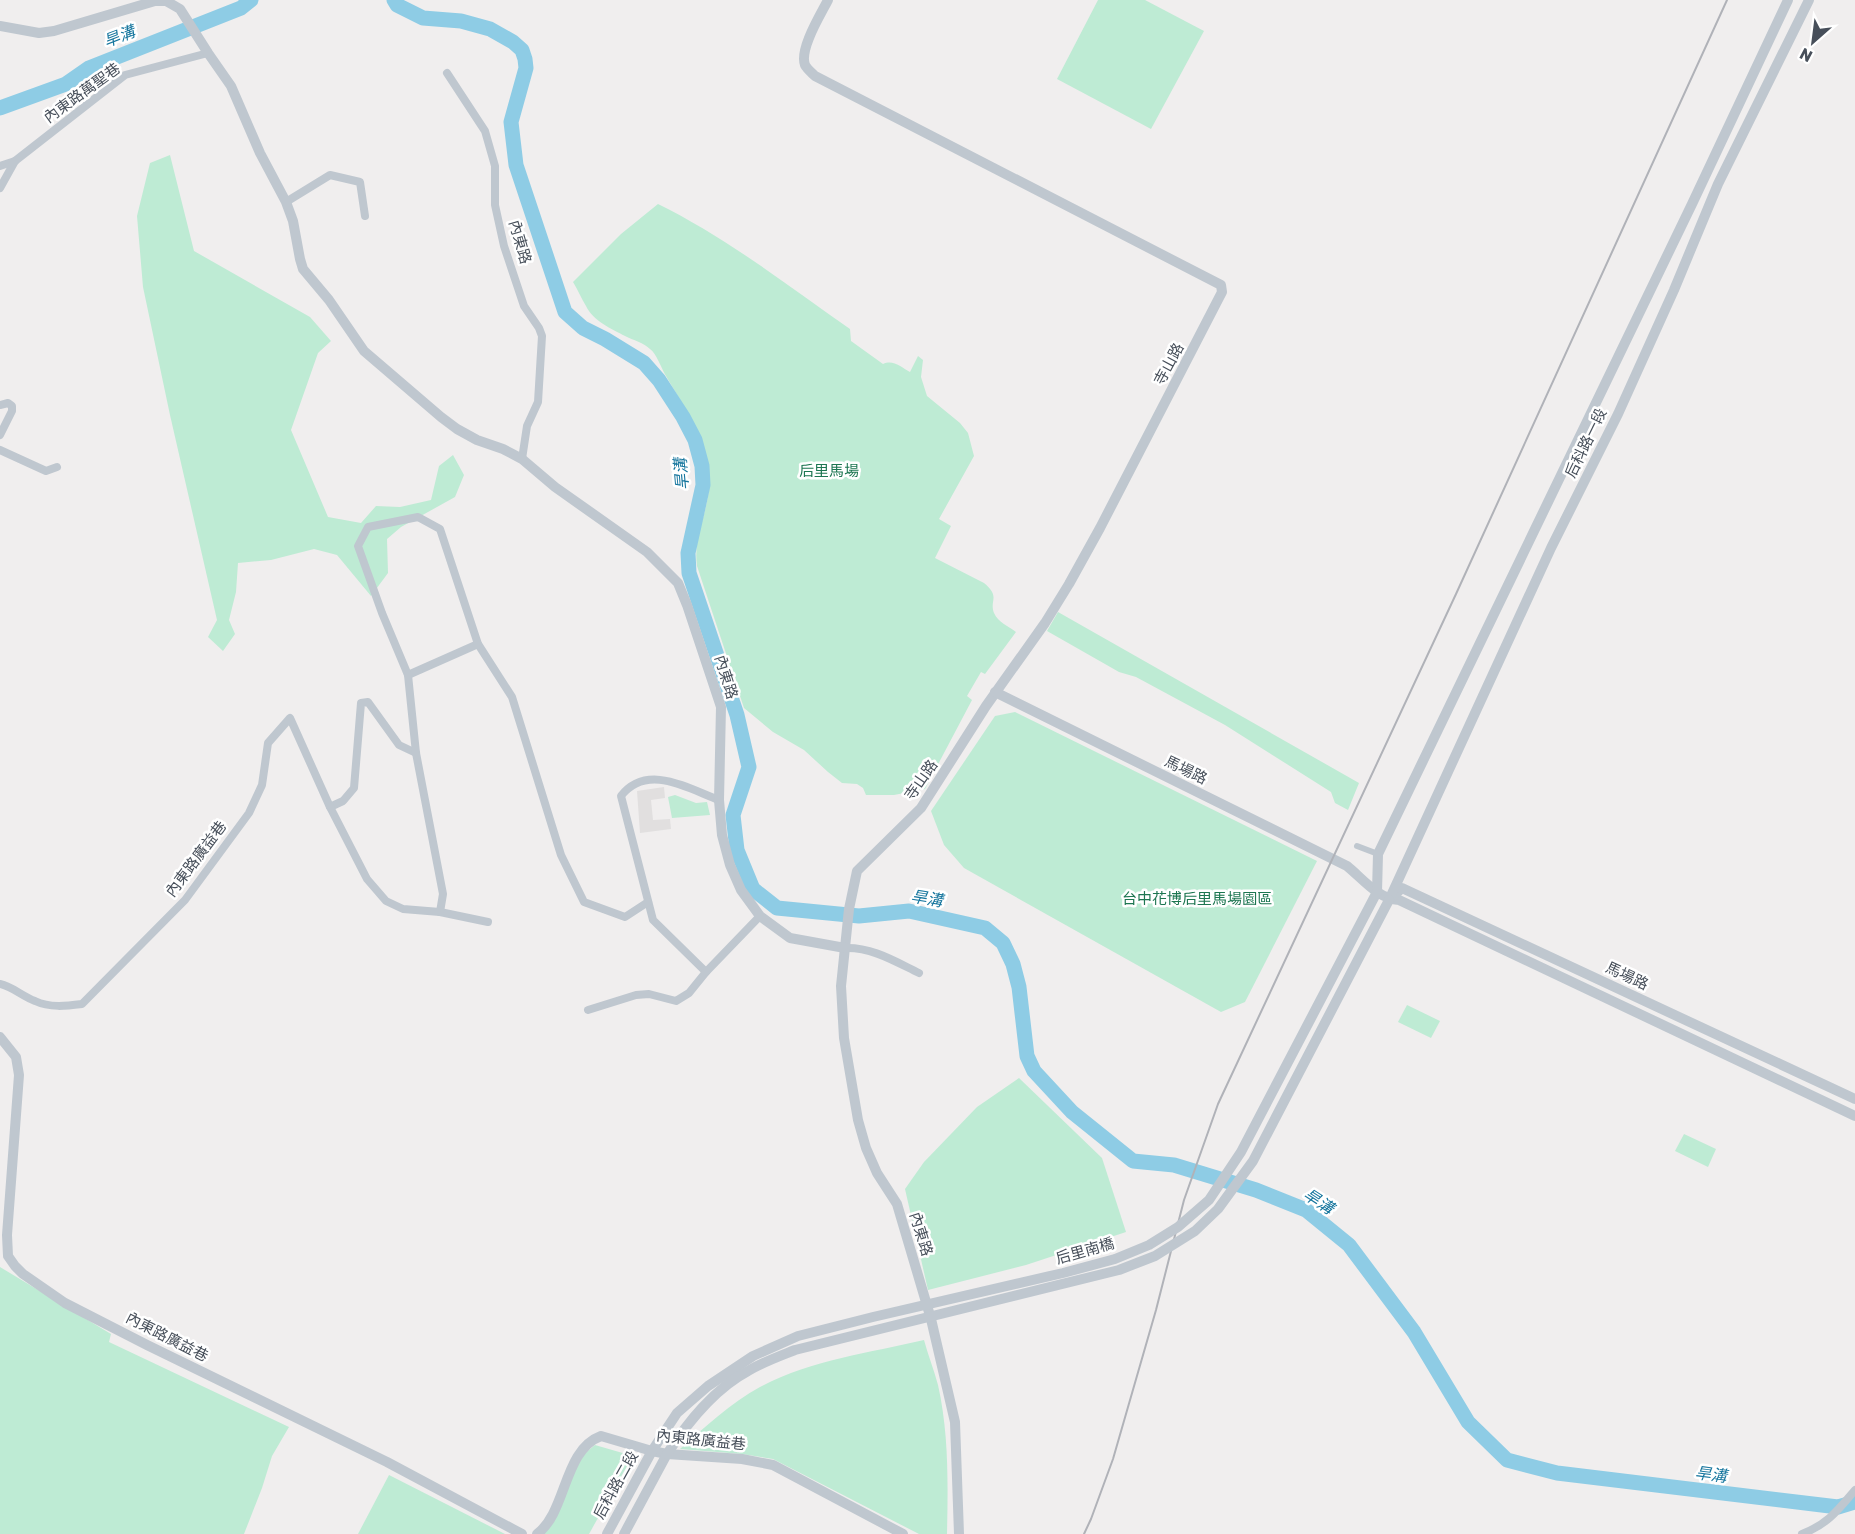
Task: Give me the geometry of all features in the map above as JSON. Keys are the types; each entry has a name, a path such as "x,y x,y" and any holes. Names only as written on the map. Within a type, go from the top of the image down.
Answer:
{"street":[{"name":"寺山路","path":"828,0 804,54 805,65 815,76 1221,285 1222,292 1219,302 1100,528 1045,623 995,692 921,808 857,871 847,927"},
{"name":"后科路一段","path":"1377,892 1378,854 1788,0"},
{"name":"后科路一段","path":"1389,900 1551,548 1618,414 1674,290 1718,184 1809,0"},
{"path":"0,26 39,33 155,1 179,4"},
{"name":"內東路","path":"179,4 206,50 231,86 260,153 286,202 293,221 303,269 329,300 364,351 457,429 522,459 555,487 647,552 678,583 721,706 719,800 722,835 730,865 741,890 760,915 790,938 845,948"},
{"name":"內東路萬聖巷","path":"0,166 15,161 125,75 206,50"},
{"name":"內東路","path":"447,72 484,130 495,166 495,205 504,246 524,306 542,336 538,402 527,426 522,459"},
{"name":"內東路萬聖巷","path":"0,188 15,161"},
{"path":"286,202 330,175 360,182 365,216"},
{"path":"0,405 8,403 12,406 12,411 0,435"},
{"path":"0,450 46,471 57,467"},
{"path":"440,912 443,894 416,753 408,675 382,614 358,546 368,527 418,517 440,529 478,644 512,697 561,855 584,902 625,917 648,902"},
{"path":"408,675 478,644"},
{"name":"馬場路","path":"995,692 1347,866 1389,900 1399,900 1855,1116"},
{"path":"330,807 343,801 354,788 361,703 369,702 399,745 416,753"},
{"name":"內東路廣益巷","path":"0,984 36,1002 61,1007 82,1004 185,900 243,822 262,785 268,743 290,718 330,807 367,879 386,901 403,909 440,912 488,922"},
{"path":"706,972 653,920 621,796 629,786 645,780 663,779 719,800"},
{"path":"1357,846 1378,854"},
{"name":"馬場路","path":"1389,900 1402,888 1855,1099"},
{"name":"后里南橋","path":"652,1451 677,1413 708,1386 753,1356 798,1336 1115,1259 1149,1245 1178,1227 1209,1200 1241,1152 1377,892"},
{"name":"后里南橋","path":"667,1454 712,1398 748,1371 777,1357 795,1350 1119,1270 1155,1256 1195,1231 1218,1209 1253,1161 1389,900"},
{"path":"588,1010 636,995 649,994 676,1000 689,993 760,915"},
{"name":"內東路","path":"847,927 842,1013 858,1120 866,1148 877,1173 897,1204 933,1325 955,1422 959,1534"},
{"path":"845,948 869,950 919,973"},
{"name":"內東路廣益巷","path":"0,1037 16,1057 19,1075 7,1235 8,1256 23,1274 65,1303 387,1462 522,1534"},
{"name":"內東路廣益巷","path":"537,1534 549,1522 579,1455 593,1439 601,1436 667,1454 742,1459 773,1465 903,1534"},
{"name":"后科路二段","path":"606,1534 652,1451"},
{"name":"后科路二段","path":"624,1534 667,1454"},
{"path":"1802,1534 1818,1528 1830,1519 1855,1490"}],"shaded area":[{"path":"664,787 665,798 651,800 653,820 670,819 671,829 640,833 637,791"}],"green space":[{"path":"1098,0 1145,0 1204,31 1151,129 1057,79"},
{"path":"170,155 194,251 310,317 331,341 318,353 291,430 328,517 361,523 376,506 400,507 431,500 439,466 453,455 464,475 455,497 401,527 387,539 388,573 371,596 337,555 314,549 271,560 238,563 236,592 229,620 235,634 223,651 208,637 217,620 143,287 137,216 150,163"},
{"name":"后里馬場","path":"658,204 708,232 780,279 850,329 851,341 883,364 894,363 910,372 918,356 923,360 921,377 927,396 960,423 968,433 974,456 939,519 951,526 935,558 984,583 993,595 994,613 1016,632 985,674 981,672 967,696 972,700 925,789 894,795 866,795 863,788 857,784 842,783 804,750 773,732 744,708 697,566 696,553 709,493 708,467 701,443 691,420 652,351 598,320 589,311 573,282 621,234"},
{"path":"1058,612 1359,783 1348,810 1335,803 1331,792 1225,725 1136,677 1119,672 1047,631"},
{"name":"台中花博后里馬場園區","path":"1015,712 1317,861 1245,1002 1221,1012 964,868 944,845 931,811 995,716"},
{"path":"675,795 696,803 707,802 710,815 672,818 668,797"},
{"path":"1407,1005 1440,1021 1431,1038 1398,1022"},
{"path":"1019,1078 1102,1158 1126,1232 1026,1265 928,1290 905,1189 924,1162 977,1107"},
{"path":"1684,1134 1716,1149 1708,1167 1675,1151"},
{"path":"0,1267 111,1334 109,1342 289,1427 272,1456 244,1534 0,1534"},
{"path":"924,1340 942,1403 946,1440 947,1534 919,1534 773,1459 680,1449 739,1400 779,1378 840,1358"},
{"path":"595,1445 632,1457 589,1534 541,1534 584,1454"},
{"path":"389,1475 505,1534 358,1534"}],"waterway":[{"name":"旱溝","path":"0,108 66,84 89,68 241,8 251,0"},
{"name":"旱溝","path":"394,0 397,5 423,18 461,21 490,29 522,50 526,68 511,122 516,165 565,312 583,328 644,363 659,380 695,440 702,466 703,485 688,553 689,573 737,715 749,767 733,815 737,850 753,889 777,908 859,916 909,911 985,928 1003,943 1013,964 1019,987 1027,1056 1034,1071 1072,1112 1133,1161 1174,1165 1256,1190 1306,1210 1349,1245 1414,1332 1468,1422 1507,1460 1557,1473 1838,1507 1855,1502"}],"railway":[{"path":"1084,1534 1113,1459 1156,1310 1184,1200 1218,1104 1456,594 1727,0"}]}
